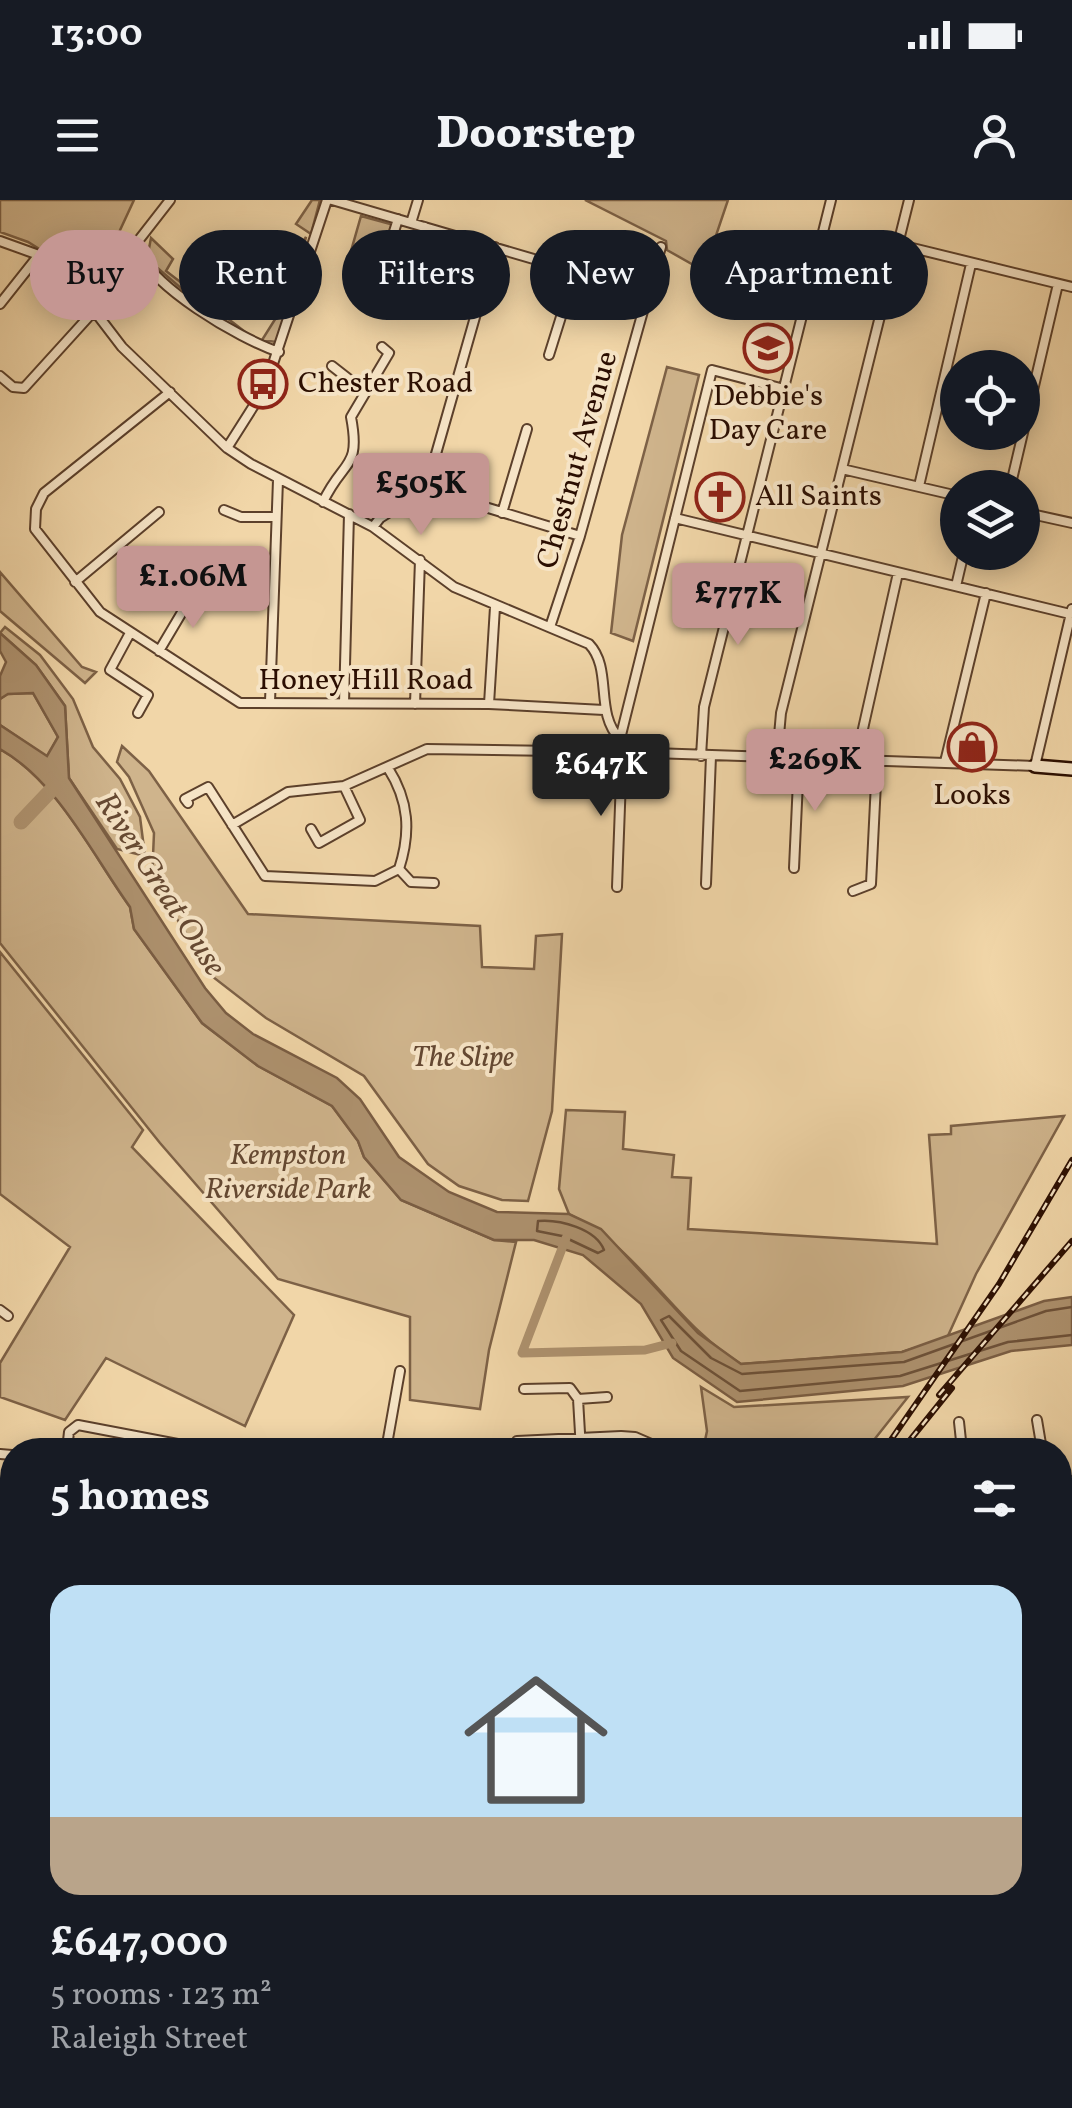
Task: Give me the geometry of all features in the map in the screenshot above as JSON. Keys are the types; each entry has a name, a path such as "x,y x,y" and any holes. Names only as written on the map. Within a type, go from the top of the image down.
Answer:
{"street":[{"path":"170,200 134,245 140,260 212,318 279,352"},
{"path":"227,448 265,388 329,200 435,230"},
{"path":"411,222 418,200"},
{"path":"706,884 704,707 831,200"},
{"path":"900,230 908,200"},
{"path":"394,230 398,219"},
{"path":"0,241 30,253"},
{"path":"928,253 1072,287"},
{"path":"919,486 971,264"},
{"path":"0,304 30,266"},
{"path":"1014,470 1058,284"},
{"path":"0,376 13,387 24,388 87,320"},
{"path":"102,320 227,448 278,480 373,527 454,587 595,650 606,721 620,739"},
{"path":"373,527 388,512 426,489 474,320"},
{"path":"549,356 560,320"},
{"name":"Chestnut Avenue","path":"550,627 642,320"},
{"path":"777,758 781,713 878,320"},
{"path":"323,502 357,448 351,417 386,350"},
{"path":"332,366 364,391"},
{"path":"617,888 620,739 712,370 784,389"},
{"name":"Honey Hill Road","path":"170,392 44,493 36,510 35,529 75,582 100,612 130,633 240,702 489,704 628,710"},
{"path":"502,513 528,429"},
{"path":"842,468 940,491"},
{"path":"270,702 278,480"},
{"path":"426,489 580,536"},
{"path":"225,509 241,517 274,517"},
{"path":"75,582 159,512"},
{"path":"344,703 348,514"},
{"path":"1040,516 1072,523"},
{"path":"675,518 1071,612 1035,766"},
{"path":"415,704 420,560"},
{"path":"956,586 960,570"},
{"path":"856,760 898,574"},
{"path":"159,650 194,592"},
{"path":"945,762 986,592"},
{"path":"489,704 495,607"},
{"path":"130,633 110,670 148,695 138,713"},
{"path":"232,825 288,792 344,786 439,748 1072,769"},
{"path":"794,868 799,760"},
{"path":"853,891 871,884 877,762"},
{"path":"188,804 185,799 208,786 258,869 273,878 375,881 399,869 408,841 403,792 388,768"},
{"path":"311,829 319,843 360,820 344,786"},
{"path":"399,869 411,882 434,884"},
{"path":"388,1438 400,1372"},
{"path":"524,1389 570,1388 578,1398 580,1438 640,1438"},
{"path":"578,1398 607,1397"},
{"path":"1036,1420 1040,1438"},
{"path":"959,1422 961,1438"},
{"path":"68,1438 69,1432 78,1425 130,1438"}],"green space":[{"path":"0,200 134,200 120,230 30,230 30,243 0,232"},
{"path":"312,200 320,200 312,230 296,224"},
{"path":"585,200 728,200 718,230 690,230 690,263 670,252 670,230 644,230"},
{"path":"361,216 394,225 392,230 357,230"},
{"path":"159,246 173,259 166,271 179,281 179,286 159,269"},
{"path":"219,320 230,320 253,338"},
{"path":"275,320 284,320 276,342 262,340"},
{"path":"667,367 699,375 633,641 611,633 622,535"},
{"path":"0,572 82,667 96,672 85,683 0,611"},
{"path":"5,627 40,655 73,699 93,747 120,779 140,817 145,856 117,849 69,778 65,706 36,665 0,633"},
{"path":"33,693 58,737 47,757 0,725 0,699 7,694"},
{"name":"The Slipe","path":"122,746 149,771 248,914 480,926 482,967 534,969 536,936 562,934 552,1111 528,1201 502,1200 459,1186 428,1164 364,1076 266,1018 213,977 152,879 154,833 129,777 117,762"},
{"name":"Kempston Riverside Park","path":"0,749 39,780 72,820 130,907 134,929 202,1023 258,1066 332,1106 358,1141 364,1157 401,1200 494,1240 516,1242 489,1350 480,1409 410,1400 410,1317 278,1279 160,1143 0,943"},
{"path":"0,952 143,1130 132,1147 294,1315 245,1426 106,1358 65,1420 0,1397 0,1363 70,1247 0,1194"},
{"path":"566,1110 625,1112 623,1149 674,1155 672,1177 691,1178 688,1229 937,1244 929,1135 951,1134 951,1126 1064,1116 976,1274 947,1338 902,1352 741,1364 696,1329 617,1247 569,1214 559,1189"},
{"path":"701,1387 734,1407 908,1397 876,1438 706,1438"}],"water":[{"path":"0,633 36,665 65,706 69,778 205,988 226,1013 253,1034 337,1078 360,1099 399,1157 449,1192 497,1212 569,1214 601,1229 698,1333 741,1364 902,1352 1044,1301 1072,1297 1072,1345 1011,1351 903,1386 737,1402 673,1358 641,1304 583,1255 534,1240 494,1240 401,1200 364,1157 358,1141 332,1106 258,1066 202,1023 134,929 130,907 72,820 39,780 0,749 0,725 47,756 58,737 33,693 8,694 0,699 0,676 6,662 0,651"}],"waterway":[{"path":"21,822 58,783 53,779"},
{"path":"566,1238 522,1353 645,1350 672,1343"}],"railway":[{"path":"892,1438 999,1284 1072,1160"},
{"path":"939,1395 1072,1241"},
{"path":"912,1438 952,1388"}],"place":[{"name":"Debbie's Day Care","path":"768,348"},
{"name":"Chester Road","path":"263,384"},
{"name":"All Saints","path":"720,497"},
{"name":"Looks","path":"972,747"}],"water label":[{"name":"River Great Ouse","path":"159,885"}]}
